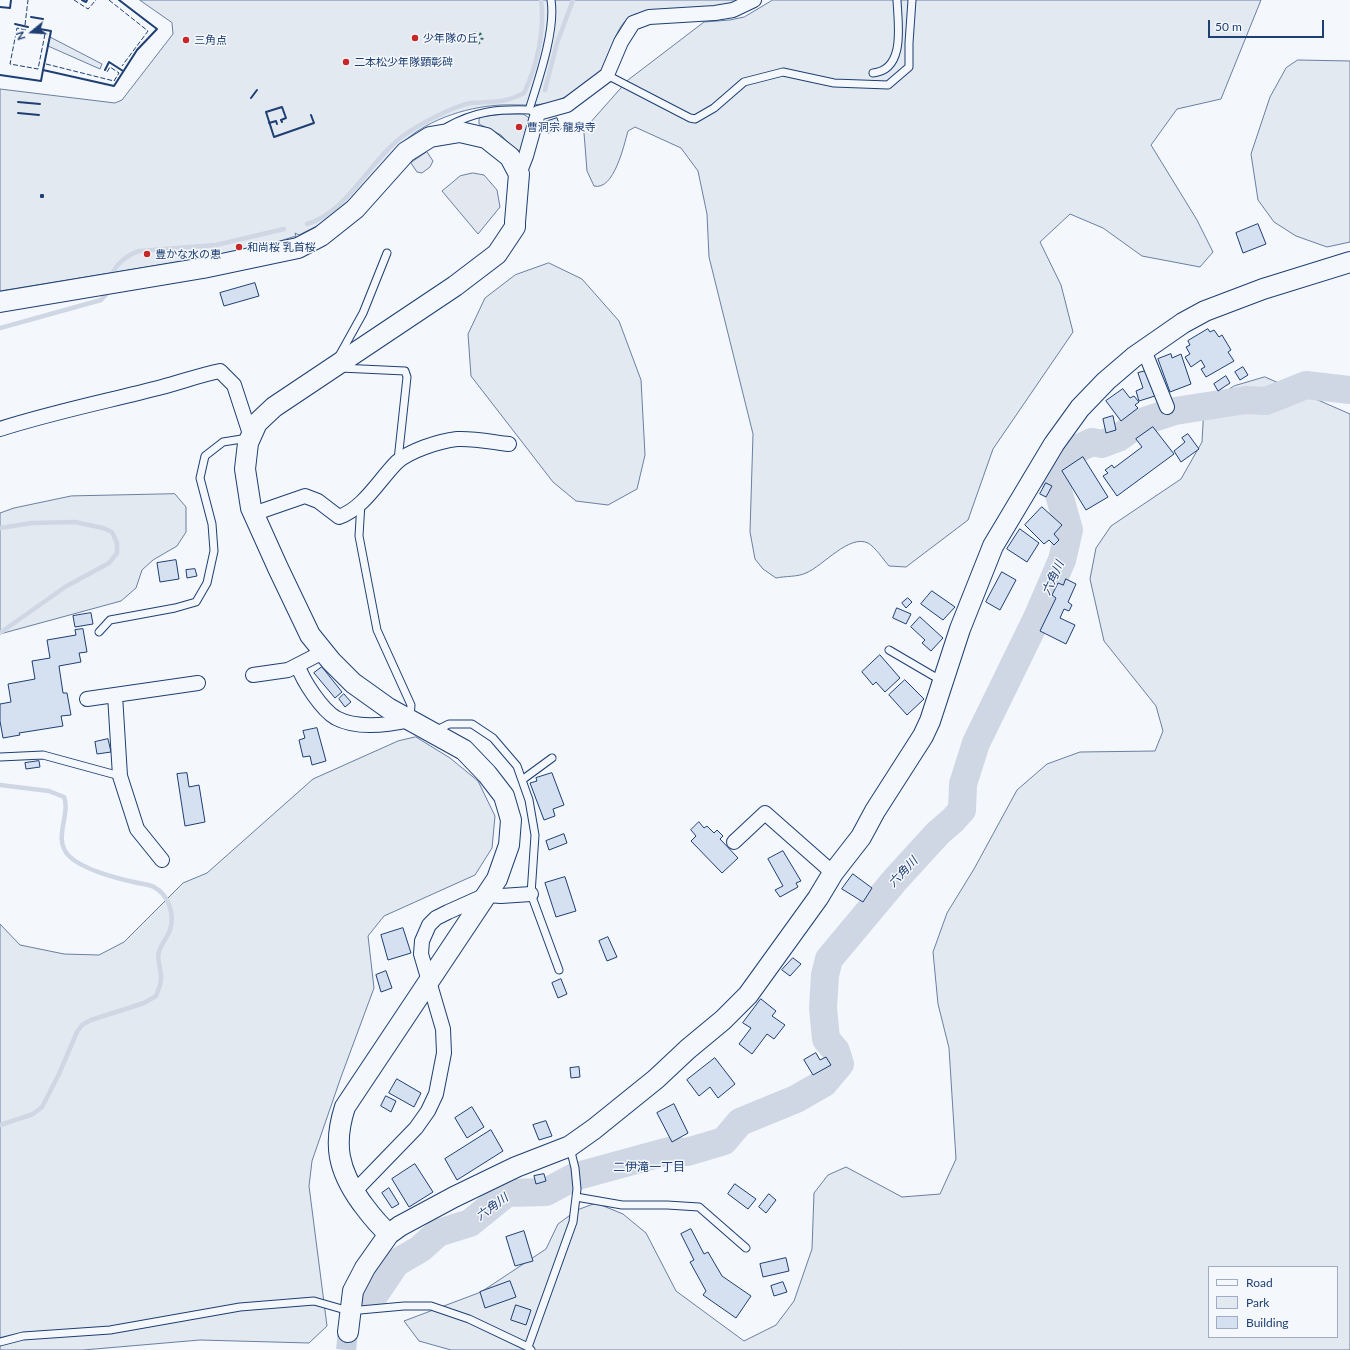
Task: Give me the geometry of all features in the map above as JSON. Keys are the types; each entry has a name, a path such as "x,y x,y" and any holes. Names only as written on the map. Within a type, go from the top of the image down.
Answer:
{"street":[{"path":"389,1234 376,1223 354,1192 343,1172 339,1153 340,1122 345,1107 497,879 509,845 511,820 504,796 488,774 464,750 388,708 353,684 323,652 310,635 251,508 245,469 250,437 257,424 274,407 334,365 455,286 497,254 515,227 519,174 526,156 534,112 567,105 607,75 620,42 633,23 649,17 715,14 733,10 754,0"},
{"path":"0,302 203,268 298,248 321,236 355,208 406,152 430,137 460,132 486,138 510,157 519,174"},
{"path":"348,1332 353,1291 365,1268 389,1234 400,1226 516,1167 570,1146 594,1129 656,1079 688,1049 723,1020 743,1000 818,898 833,873 861,837 875,811 923,736 944,682 960,629 993,546 1054,444 1080,408 1106,381 1144,350 1182,323 1204,311 1263,289 1350,262"},
{"path":"1144,350 1167,407"},
{"path":"0,429 46,415 162,387 201,374 220,371 234,385 250,437"},
{"path":"253,514 305,496 318,501 339,517 347,514 361,501 379,484 398,462 424,447 457,439 509,444"},
{"path":"253,676 288,670 323,652"},
{"path":"298,666 316,698 336,718 353,724 389,725 410,720"},
{"path":"87,699 198,683"},
{"path":"115,695 120,776 137,829 162,860"},
{"path":"734,842 765,813 833,873"},
{"path":"354,1192 416,1128 428,1111 436,1094 443,1059 443,1029 421,954 422,941 429,925 436,918 486,895 501,896 531,894"}],"lane":[{"path":"430,137 459,120 481,112 511,110 534,112 547,48 551,19 550,0"},
{"path":"873,73 882,72 895,60 899,30 897,0"},
{"path":"607,75 690,118 696,119 714,108 744,82 784,72 834,83 888,86 909,67 908,43 912,0"},
{"path":"387,253 363,313 334,365 342,369 405,371 407,377 398,462"},
{"path":"99,632 110,620 175,608 196,602 207,583 214,551 212,524 200,478 205,456 223,442 250,437"},
{"path":"361,501 359,536 377,630 402,689 411,705 410,720"},
{"path":"889,650 944,682"},
{"path":"433,732 449,724 472,724 493,738 517,766 529,800 535,835 531,894 559,970"},
{"path":"0,757 43,755 120,776"},
{"path":"522,780 552,758"},
{"path":"0,1342 23,1336 110,1330 240,1307 314,1301 350,1311 404,1306 431,1306 469,1319 529,1348 573,1222 577,1189 575,1168 570,1146"},
{"path":"576,1197 622,1205 699,1207 746,1248"}],"green space":[{"path":"140,0 739,0 718,8 636,14 627,19 621,26 602,68 594,78 577,91 548,103 532,105 487,106 459,112 432,123 407,138 346,204 325,222 299,235 295,233 296,236 257,248 0,291 0,89 115,103 122,100 173,34 172,23"},
{"path":"773,0 1261,0 1221,99 1177,109 1151,145 1197,220 1213,252 1200,267 1142,256 1103,228 1070,214 1040,242 1061,285 1073,332 993,449 968,520 906,567 889,566 871,545 861,541 853,543 836,552 813,569 803,574 776,578 763,569 755,559 750,532 753,434 709,257 707,214 698,171 681,148 635,127 628,131 617,166 607,181 601,186 594,186 587,171 584,133 589,124 628,80 704,22 730,20 744,17"},
{"path":"50,37 102,64 100,69 48,46"},
{"path":"1298,60 1350,61 1350,242 1327,247 1296,236 1274,222 1258,200 1251,154 1270,97 1286,68"},
{"path":"505,114 523,114 531,119 520,156 501,135 479,124 479,119 481,117"},
{"path":"549,263 582,279 619,321 641,380 645,455 637,489 608,505 576,501 553,482 471,376 468,334 485,298 515,275"},
{"path":"1265,377 1350,414 1350,1350 451,1350 419,1341 404,1321 481,1292 546,1249 558,1224 577,1210 596,1203 623,1214 646,1233 676,1291 744,1341 776,1325 794,1301 812,1249 814,1193 828,1175 846,1167 902,1197 940,1194 956,1159 949,1048 938,1004 933,952 947,913 974,869 1017,790 1047,764 1080,752 1155,751 1163,731 1156,706 1104,641 1090,579 1096,548 1111,526 1181,479 1202,442 1204,405 1234,386"},
{"path":"175,494 186,507 186,532 177,546 153,560 142,570 136,588 121,601 0,634 0,513 14,508 71,496"},
{"path":"416,737 450,758 478,781 495,816 492,848 475,875 384,916 368,936 374,988 312,1161 309,1186 327,1326 309,1343 200,1340 83,1350 0,1350 0,924 20,945 64,954 99,955 124,942 183,883 207,873 313,779 398,741"}],"shaded area":[{"path":"427,152 433,161 430,167 422,173 417,172 411,163"},
{"path":"473,173 484,175 497,190 500,207 478,234 442,191 460,176"}],"building":[{"path":"557,118 561,129 548,133 545,122"},
{"path":"1258,224 1266,244 1243,253 1236,233"},
{"path":"255,283 259,296 224,306 220,293"},
{"path":"1208,329 1210,332 1214,330 1219,337 1222,335 1231,350 1228,352 1234,361 1206,377 1201,369 1205,367 1201,360 1191,367 1185,357 1190,354 1186,347 1190,345 1188,341"},
{"path":"1171,354 1172,358 1181,354 1191,384 1170,392 1158,359"},
{"path":"1243,367 1248,375 1240,380 1235,372"},
{"path":"1146,371 1155,396 1139,401 1136,391 1143,388 1138,373"},
{"path":"1226,376 1230,383 1218,391 1214,384"},
{"path":"1123,389 1130,398 1134,396 1139,402 1135,405 1138,408 1121,421 1106,401"},
{"path":"1113,416 1116,430 1106,433 1103,419"},
{"path":"1153,427 1174,454 1117,496 1103,476 1108,473 1105,470 1112,465 1114,468 1142,447 1136,439"},
{"path":"1188,434 1199,449 1181,462 1174,451 1185,442 1182,438"},
{"path":"1083,457 1108,497 1086,510 1062,471"},
{"path":"1046,483 1052,486 1046,497 1040,494"},
{"path":"1042,507 1062,525 1054,534 1059,540 1054,545 1049,540 1044,544 1025,525"},
{"path":"1020,529 1039,543 1027,562 1007,549"},
{"path":"176,560 179,579 160,582 157,563"},
{"path":"195,569 197,576 187,578 186,570"},
{"path":"1002,572 1016,580 1000,610 986,602"},
{"path":"1066,579 1076,584 1068,602 1072,605 1069,611 1064,609 1060,618 1075,625 1066,644 1040,631 1056,598 1052,595 1058,583 1063,585"},
{"path":"932,591 955,607 943,620 921,604"},
{"path":"908,598 912,602 906,608 902,603"},
{"path":"897,608 911,614 906,624 893,618"},
{"path":"91,613 93,624 75,627 73,616"},
{"path":"920,617 943,638 931,651 922,643 925,640 911,627"},
{"path":"83,629 87,652 79,653 81,662 59,666 63,693 67,693 71,715 61,716 63,726 19,733 20,735 3,738 0,721 0,704 11,702 8,684 35,679 32,661 50,658 47,640 76,635 75,630"},
{"path":"880,655 900,678 885,692 876,682 873,685 862,672"},
{"path":"322,667 342,692 335,698 314,673"},
{"path":"905,680 924,699 907,715 889,695"},
{"path":"344,694 351,702 345,707 339,699"},
{"path":"317,728 326,761 312,765 310,756 303,757 299,740 305,738 303,731"},
{"path":"108,739 111,752 97,754 95,742"},
{"path":"39,761 40,767 26,769 25,763"},
{"path":"187,773 189,787 199,785 205,822 185,826 177,774"},
{"path":"552,773 564,805 553,809 555,816 544,820 530,783 537,781 536,778"},
{"path":"699,822 704,828 707,826 714,833 717,830 723,836 720,839 738,858 722,873 691,841 696,836 691,830"},
{"path":"564,834 567,843 549,850 546,841"},
{"path":"783,851 801,881 796,883 798,887 780,897 775,890 783,886 768,859"},
{"path":"853,874 872,888 863,902 842,889"},
{"path":"565,877 576,911 556,917 545,883"},
{"path":"403,928 411,953 388,960 381,935"},
{"path":"608,937 617,957 607,961 599,941"},
{"path":"793,958 801,964 790,976 782,970"},
{"path":"386,971 392,988 381,992 376,975"},
{"path":"561,979 567,994 558,998 552,983"},
{"path":"761,999 776,1011 772,1016 785,1025 774,1039 767,1034 752,1054 739,1044 751,1028 743,1023"},
{"path":"816,1053 820,1060 826,1057 831,1065 813,1075 804,1060"},
{"path":"715,1058 735,1084 718,1098 710,1087 699,1096 687,1080"},
{"path":"579,1067 580,1077 571,1078 570,1068"},
{"path":"397,1079 421,1093 414,1107 389,1093"},
{"path":"386,1096 396,1101 391,1112 381,1106"},
{"path":"674,1104 688,1133 672,1142 657,1113"},
{"path":"472,1107 484,1127 467,1138 455,1118"},
{"path":"546,1121 552,1136 539,1140 533,1125"},
{"path":"491,1130 503,1151 457,1180 445,1159"},
{"path":"415,1164 433,1192 409,1207 392,1179"},
{"path":"544,1174 546,1181 536,1184 534,1176"},
{"path":"735,1184 756,1199 748,1209 728,1194"},
{"path":"389,1188 399,1204 392,1208 382,1193"},
{"path":"769,1194 776,1200 766,1213 759,1207"},
{"path":"691,1229 704,1254 708,1252 722,1276 751,1296 736,1318 703,1295 706,1291 690,1262 694,1260 681,1234"},
{"path":"524,1231 533,1261 515,1266 506,1237"},
{"path":"786,1258 789,1271 763,1277 760,1264"},
{"path":"510,1281 516,1297 485,1308 480,1292"},
{"path":"783,1282 787,1292 774,1296 771,1286"},
{"path":"516,1305 531,1310 526,1325 511,1320"}],"waterway":[{"path":"307,224 321,218 334,209 358,185 391,146 417,127 436,116 464,105 510,99 524,93 533,71 539,48 542,23 541,0"},
{"path":"545,90 557,43 573,0"},
{"path":"111,278 115,269 122,261 139,251 216,245 284,229"},
{"path":"0,328 101,300 109,289"},
{"name":"六角川","path":"373,1297 396,1263 420,1249 438,1233 470,1223 507,1193 546,1192 574,1177 669,1151 687,1152 724,1141 740,1122 796,1099 824,1083 840,1064 836,1051 826,1039 823,1008 825,975 829,959 895,880 938,833 962,810 963,784 976,743 1037,618 1062,560 1069,530 1055,480 1057,468 1066,454 1092,442 1102,444 1118,438 1141,422 1175,411 1246,400 1266,401 1306,385 1350,390"},
{"path":"0,528 32,523 75,522 103,528 112,532 117,543 117,553 109,563 65,587 0,633"},
{"path":"0,785 49,791 64,797 66,804 62,842 64,849 69,856 90,869 154,887 164,895 167,900 170,906 172,918 170,930 158,955 161,979 156,996 144,1003 91,1020 82,1025 77,1032 59,1074 42,1107 33,1114 0,1125"}],"tunnel":[{"path":"346,1350 348,1332"}],"hedge":[{"path":"475,33 479,33 482,38 479,43 475,43 472,40 472,36 475,33"}],"fence":[{"path":"25,25 28,0"},
{"path":"74,0 88,9 96,0"},
{"path":"109,0 148,31 122,66"},
{"path":"26,30 17,28 10,64 38,69 45,34 38,32"},
{"path":"46,64 114,81 119,73 110,67 107,72"}],"wall":[{"path":"0,7 10,8 11,0"},
{"path":"82,0 86,2 87,0"},
{"path":"0,75 41,81 43,70 114,86 137,50 157,29 119,0"},
{"path":"31,17 43,19"},
{"path":"15,24 28,27"},
{"path":"40,29 51,31 43,70"},
{"path":"105,70 109,62 123,71"},
{"path":"251,98 257,90"},
{"path":"18,102 40,104"},
{"path":"282,122 281,120 286,118 282,107 266,112 274,137 314,123 311,115"},
{"path":"18,113 39,115"},
{"path":"269,123 276,121 277,124"},
{"path":"41,195 43,195 43,197 41,197 41,195"}],"place":[{"name":"少年隊の丘","path":"415,38"},
{"name":"三角点","path":"186,40"},
{"name":"二本松少年隊顕彰碑","path":"346,62"},
{"name":"曹洞宗 龍泉寺","path":"519,127"},
{"name":"和尚桜 乳首桜","path":"239,247"},
{"name":"豊かな水の恵","path":"147,254"}],"district":[{"name":"二伊滝一丁目","path":"649,1167"}]}
